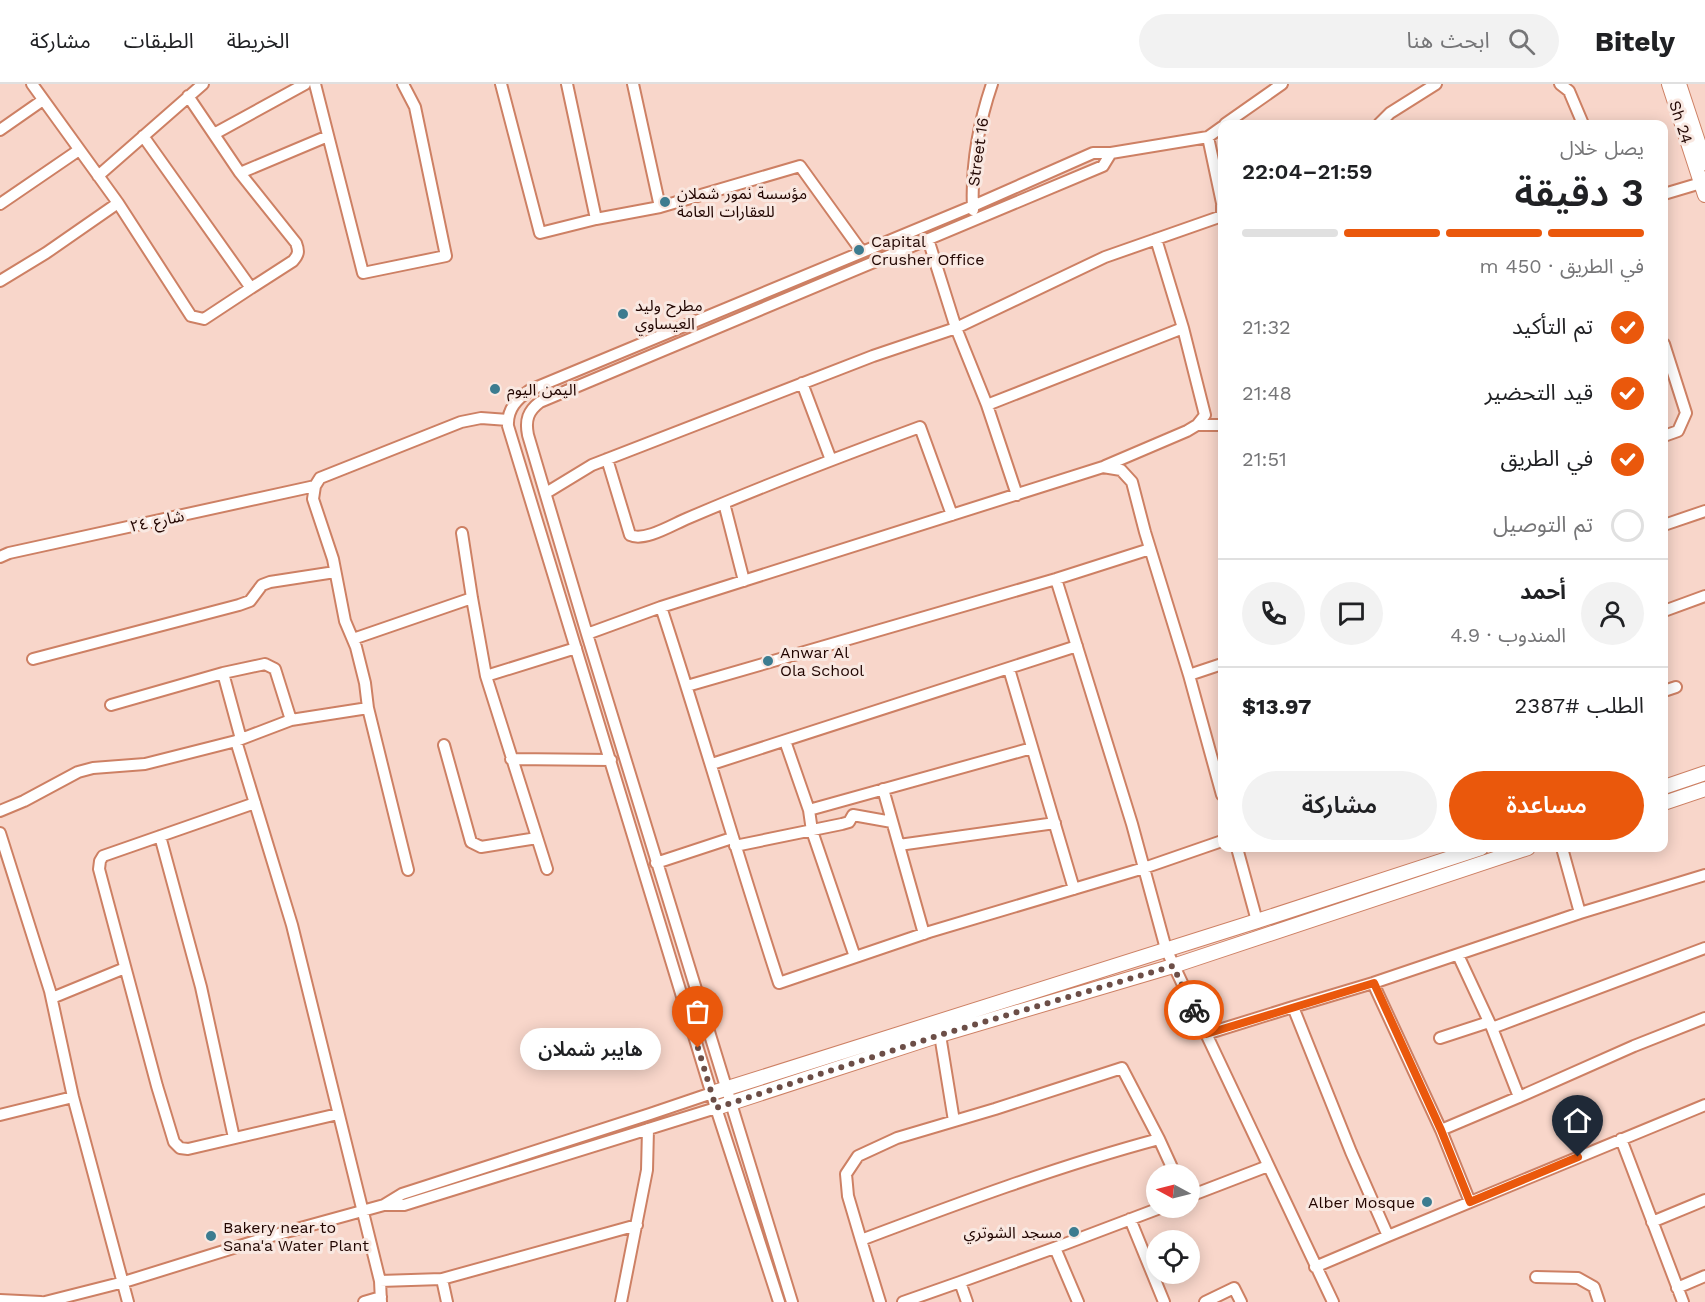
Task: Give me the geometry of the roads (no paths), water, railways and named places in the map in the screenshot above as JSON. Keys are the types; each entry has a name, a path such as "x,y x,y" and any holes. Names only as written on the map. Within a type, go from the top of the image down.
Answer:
{"street":[{"path":"32,84 118,203 191,315 204,319 293,261 299,250 296,243 240,173 188,96"},
{"path":"98,176 203,84"},
{"path":"214,134 305,84"},
{"path":"315,84 363,273 446,256 415,108 403,84"},
{"path":"501,84 540,233 596,219 660,207 800,166 862,252"},
{"path":"567,84 596,219"},
{"path":"633,84 660,207"},
{"name":"Street 16","path":"973,221 973,181 978,137 992,84"},
{"path":"1231,120 1282,84"},
{"path":"1383,120 1390,113 1436,84"},
{"path":"1560,84 1569,91 1580,120"},
{"name":"Sh 24","path":"1669,84 1703,189"},
{"name":"Sh 24","path":"1679,84 1705,163"},
{"path":"0,130 43,100"},
{"path":"779,1302 716,1108 512,438 509,414 520,397 530,390 973,206 1093,153 1111,153 1208,137 1218,130"},
{"path":"143,136 251,288"},
{"path":"240,173 328,136"},
{"path":"1208,137 1218,185"},
{"path":"0,204 80,150"},
{"path":"792,1302 587,634 526,425 528,415 540,402 1103,166 1111,153"},
{"path":"1668,193 1703,189"},
{"path":"0,281 46,253 118,203"},
{"path":"546,493 592,465 873,356 956,328 1106,257 1218,217"},
{"path":"928,239 956,328 987,405 1017,495"},
{"path":"1156,239 1183,328 1205,415 1197,425"},
{"path":"987,405 1183,328"},
{"path":"1668,357 1686,413 1678,430 1668,434"},
{"path":"802,383 831,460"},
{"path":"408,870 368,708 365,683 345,621 335,572 313,499 315,486 320,478 461,423 481,418 508,420"},
{"path":"587,634 661,607 1103,467 1197,425 1218,425"},
{"path":"607,459 630,535 648,536 831,460 920,427 952,515"},
{"path":"1103,467 1121,470 1132,482 1189,675 1217,756"},
{"name":"شارع ٢٤","path":"0,557 9,553 315,486"},
{"path":"724,503 744,581"},
{"path":"1668,524 1705,511"},
{"path":"462,533 486,676 547,869"},
{"path":"687,686 1056,579 1150,549"},
{"path":"33,659 239,605 249,601 262,585 270,582 335,572"},
{"path":"1056,579 1144,868 1166,949 1333,1302"},
{"path":"1668,610 1705,596"},
{"path":"352,639 472,598"},
{"path":"661,607 779,983 924,934 1144,868 1218,842"},
{"path":"712,764 1077,646"},
{"path":"486,676 576,648"},
{"path":"111,705 223,673 265,664 275,669 291,720"},
{"path":"1189,675 1218,665"},
{"path":"1009,669 1074,889"},
{"path":"223,673 255,803 292,925 380,1281 381,1300 364,1302"},
{"path":"1668,690 1676,687"},
{"path":"0,811 78,772 93,768 145,764 238,740 291,720 368,708"},
{"path":"785,741 809,810 812,831 855,957"},
{"path":"444,745 471,842 481,848 537,838"},
{"path":"809,810 1032,748"},
{"path":"512,759 610,760"},
{"path":"1668,786 1705,773"},
{"path":"883,789 924,934"},
{"path":"1668,802 1705,789"},
{"path":"255,803 103,856 99,869 125,968 174,1142 180,1148 188,1149 338,1114"},
{"path":"656,863 733,842 812,831 849,822 853,815 892,822"},
{"path":"899,845 1054,823"},
{"path":"0,833 52,998 74,1097 128,1302"},
{"path":"160,836 201,987 234,1138"},
{"path":"1238,852 1257,921"},
{"path":"0,1300 43,1302 124,1282 275,1235 362,1212 384,1205 402,1194 712,1092 1469,852"},
{"path":"384,1205 404,1206 648,1130 940,1035 1173,966 1516,852"},
{"path":"1563,852 1580,913"},
{"path":"1206,1034 1374,983 1580,913 1705,875"},
{"path":"1440,1038 1491,1025 1705,948"},
{"path":"1458,955 1491,1025 1519,1097"},
{"path":"52,998 125,968"},
{"path":"1374,983 1441,1130 1470,1202"},
{"path":"1293,1007 1388,1236"},
{"path":"1441,1130 1634,1046 1705,1018"},
{"path":"940,1035 954,1121"},
{"path":"880,1302 848,1196 846,1174 858,1156 897,1138 1122,1068 1170,1164"},
{"path":"0,1115 74,1097"},
{"path":"1315,1267 1705,1105"},
{"path":"621,1302 646,1170 648,1130"},
{"path":"1622,1138 1683,1302"},
{"path":"861,1240 985,1194 1159,1139"},
{"path":"1200,1192 1268,1166"},
{"path":"1652,1222 1705,1200"},
{"path":"903,1302 1146,1213"},
{"path":"1130,1219 1164,1302"},
{"path":"380,1281 442,1279 637,1225"},
{"path":"1055,1248 1078,1302"},
{"path":"1677,1288 1705,1276"},
{"path":"1536,1277 1578,1278 1594,1287 1599,1302"},
{"path":"442,1279 447,1302"},
{"path":"960,1282 967,1302"},
{"path":"1205,1302 1234,1288 1241,1302"}],"place":[{"name":"مؤسسة نمور شملان للعقارات العامة","path":"665,202"},
{"name":"Capital Crusher Office","path":"859,250"},
{"name":"مطرح وليد العيساوي","path":"623,314"},
{"name":"اليمن اليوم","path":"495,389"},
{"name":"Anwar Al Ola School","path":"768,661"},
{"name":"هايبر شملان","path":"698,1048"},
{"name":"Alber Mosque","path":"1427,1202"},
{"name":"مسجد الشوتري","path":"1074,1232"},
{"name":"Bakery near to Sana'a Water Plant","path":"211,1236"}]}
